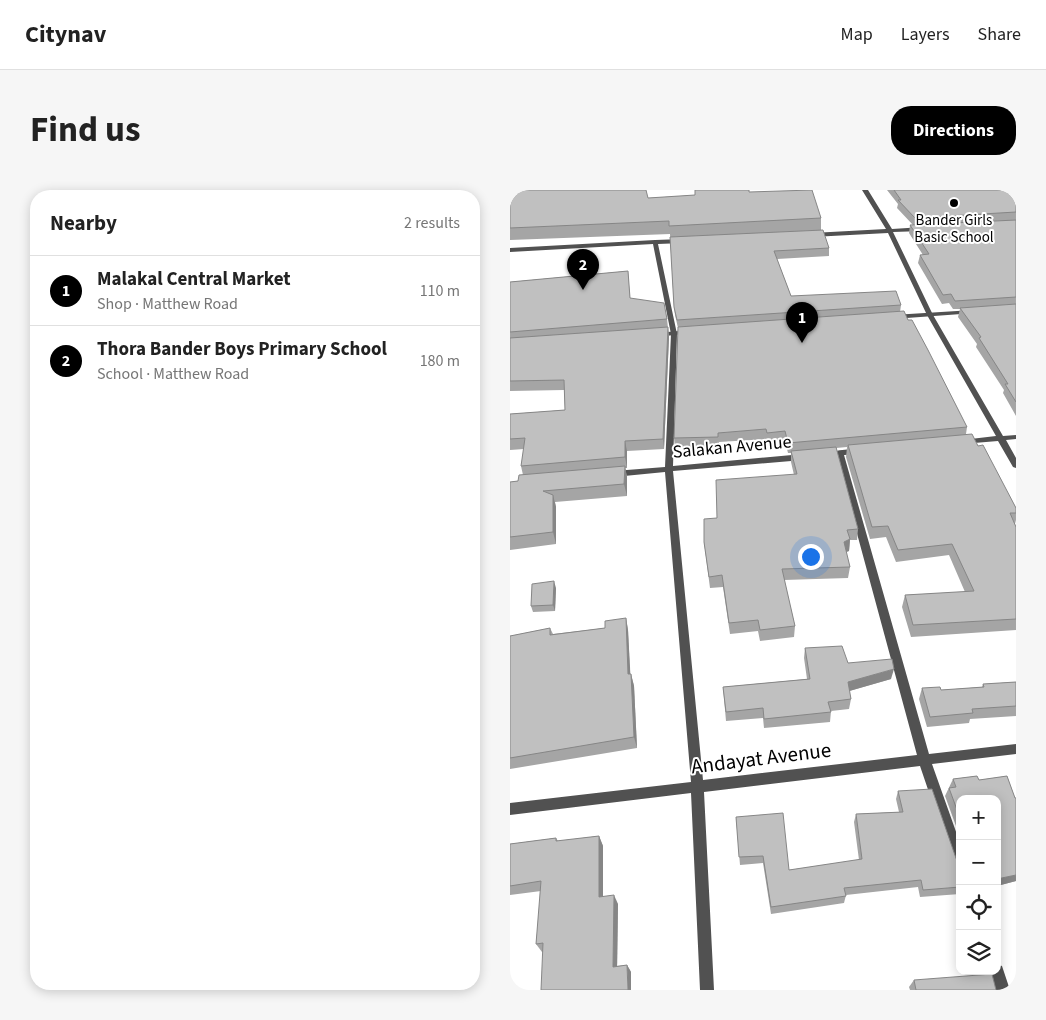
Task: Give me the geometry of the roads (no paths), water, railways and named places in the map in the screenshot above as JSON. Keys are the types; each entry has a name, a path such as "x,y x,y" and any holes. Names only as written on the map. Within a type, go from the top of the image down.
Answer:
{"street":[{"path":"865,190 890,231 930,315 1016,465"},
{"path":"802,235 929,229"},
{"path":"510,250 694,240"},
{"path":"655,242 674,334 669,469 698,785 707,990"},
{"path":"881,318 978,312"},
{"path":"645,336 703,331"},
{"path":"953,442 1016,437"},
{"name":"Salakan Avenue","path":"604,474 867,451"},
{"path":"839,453 924,759 956,851"},
{"name":"Andayat Avenue","path":"510,809 698,785 1016,749"},
{"path":"998,975 1003,990"}],"place":[{"name":"Bander Girls Basic School","path":"954,203"},
{"name":"Thora Bander Boys Primary School","path":"583,290"},
{"name":"Malakal Central Market","path":"802,343"}]}
